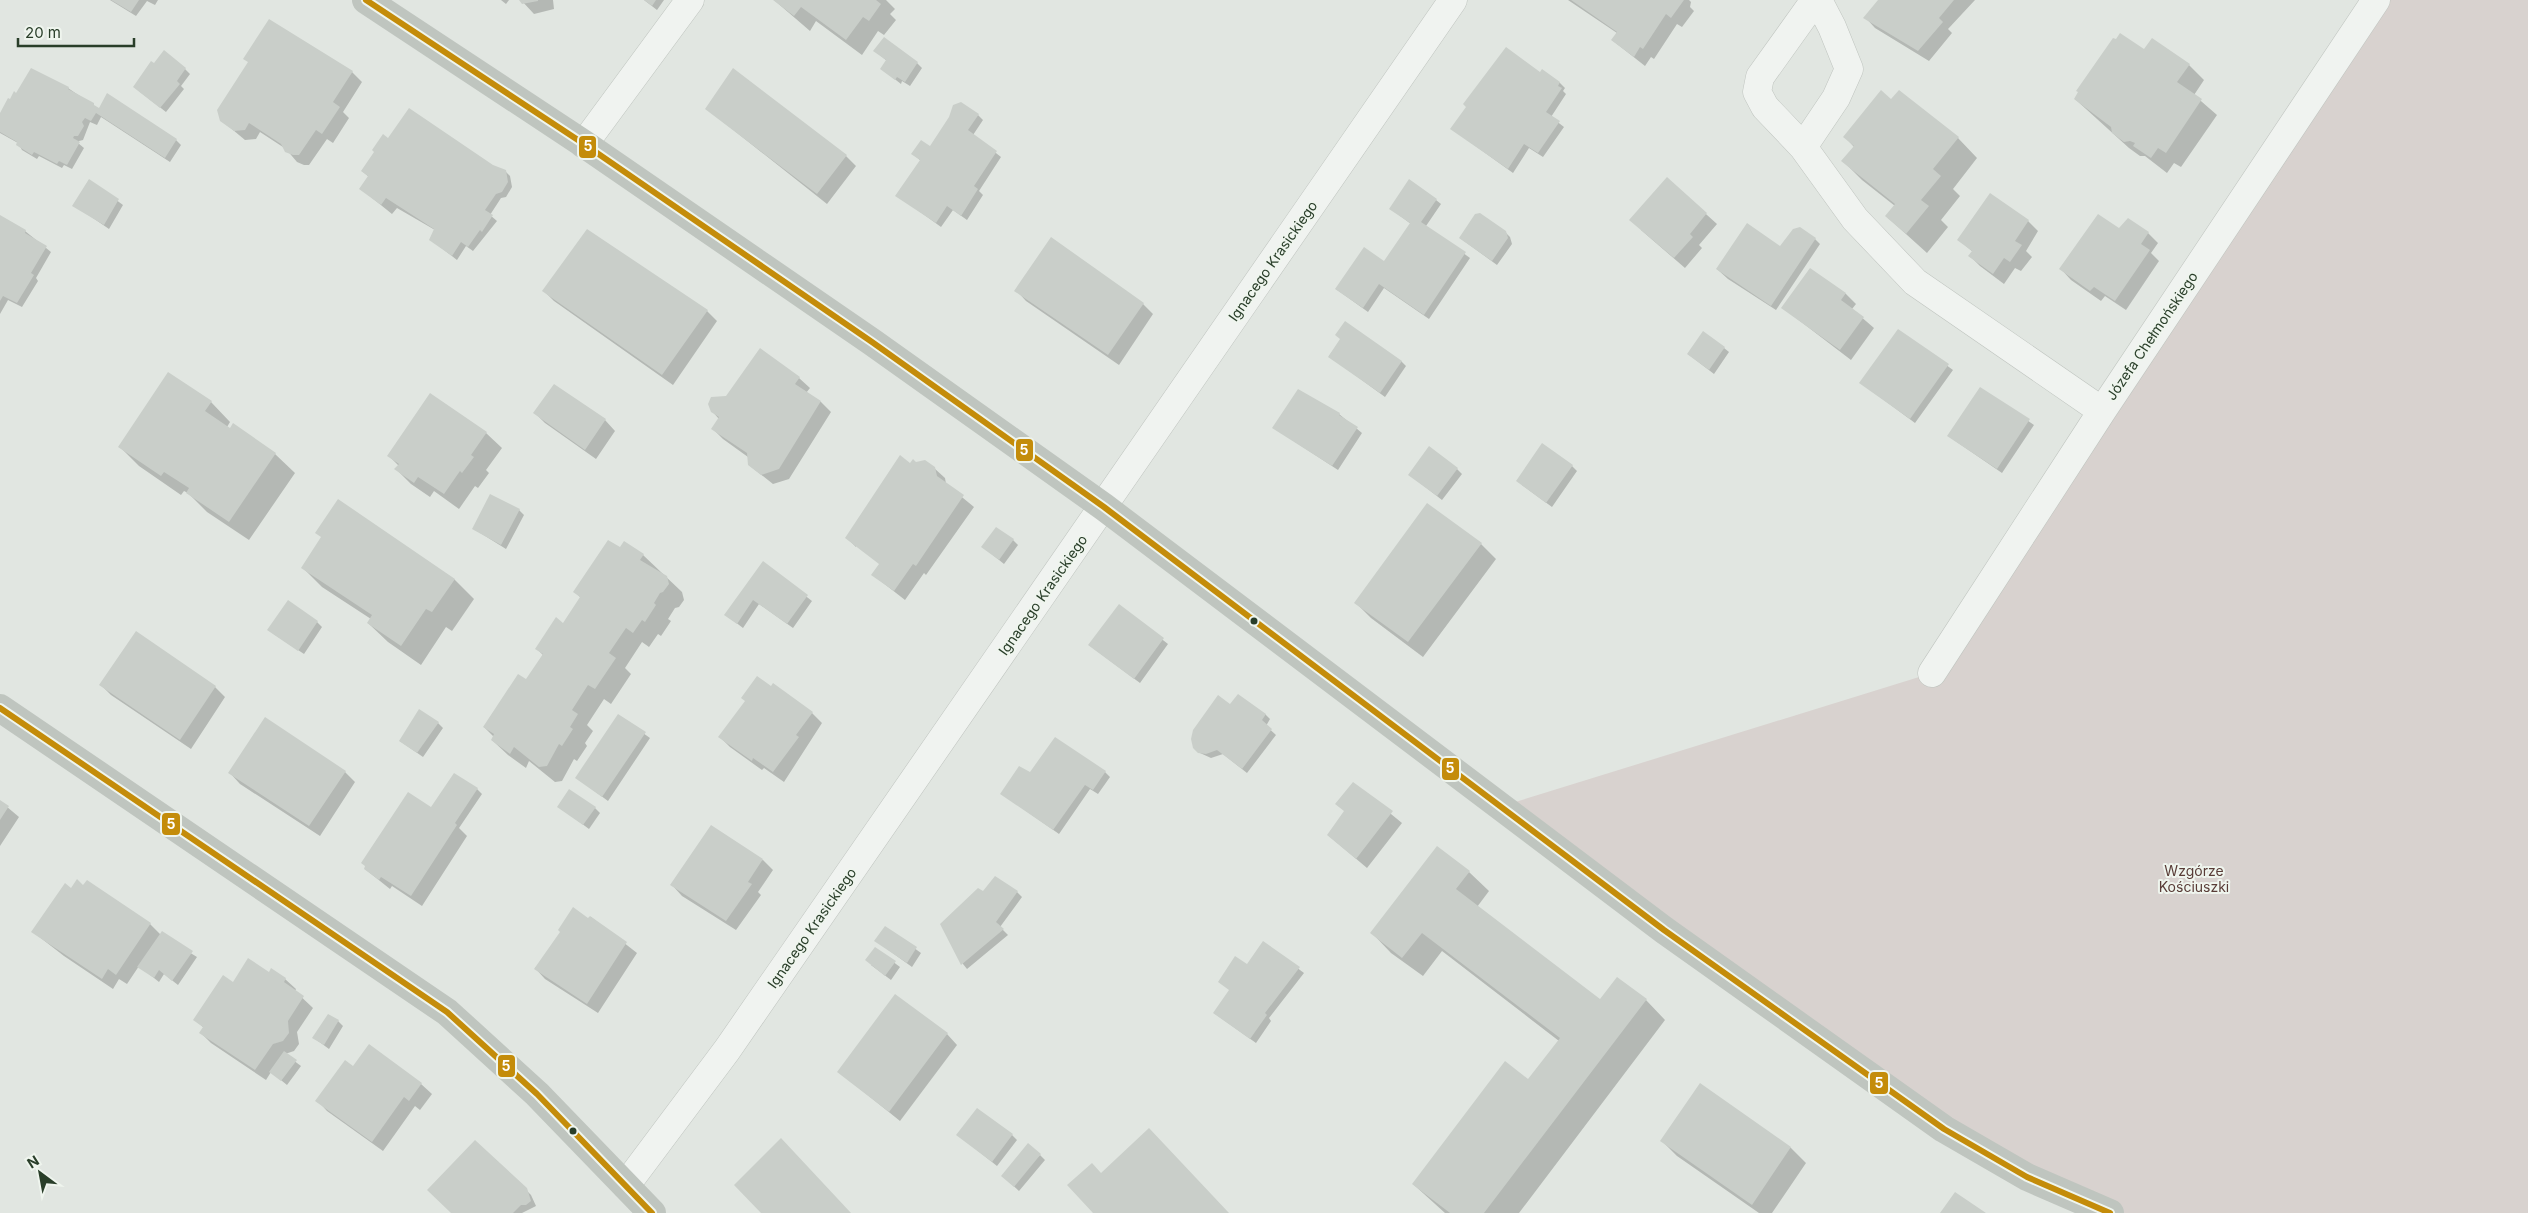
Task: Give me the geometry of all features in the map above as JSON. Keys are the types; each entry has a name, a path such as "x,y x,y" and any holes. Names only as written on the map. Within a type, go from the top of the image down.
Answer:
{"street":[{"path":"366,0 584,144 872,342 1104,507 1656,925 1944,1129 2027,1176 2110,1213"},
{"path":"584,144 690,0"},
{"name":"Ignacego Krasickiego","path":"626,1185 727,1050 1453,0"},
{"path":"1803,147 1836,98 1849,69 1832,27 1816,0 1760,78 1757,92 1765,107 1803,147 1855,219 1915,282 2102,411"},
{"name":"Józefa Chełmońskiego","path":"1932,673 2102,411 2376,0"},
{"path":"0,708 448,1012 537,1094 652,1213"}],"green space":[{"name":"Wzgórze Kościuszki","path":"2376,0 2528,0 2528,1213 2110,1213 2027,1176 1499,807 1932,673"}],"building":[{"path":"111,0 139,0 131,12"},
{"path":"519,0 538,0 538,1 522,4"},
{"path":"644,0 656,0 652,6"},
{"path":"773,0 876,0 881,4 869,21 863,17 846,40 801,7 794,16"},
{"path":"1571,0 1684,0 1671,18 1666,14 1643,49 1640,47 1634,57 1611,40 1617,32"},
{"path":"1878,0 1954,0 1939,18 1943,22 1918,51 1863,18"},
{"path":"269,19 353,71 333,102 340,107 322,134 316,130 299,155 285,152 281,144 249,123 245,130 234,131 220,121 217,110 248,62 243,59"},
{"path":"2120,33 2144,49 2152,38 2190,64 2177,82 2202,99 2166,153 2158,148 2151,158 2133,146 2135,143 2130,141 2124,142 2112,133 2111,127 2074,99 2078,92 2076,91 2113,38 2116,39"},
{"path":"884,37 918,62 905,82 897,77 895,80 880,69 886,60 873,51"},
{"path":"1506,47 1540,72 1542,69 1560,82 1558,86 1562,88 1546,112 1560,121 1538,153 1524,144 1508,169 1450,129 1466,107 1463,104"},
{"path":"164,50 186,68 177,81 180,84 160,108 133,87 151,61 154,63"},
{"path":"31,68 69,87 68,89 94,103 99,108 107,93 177,139 165,158 96,113 91,121 85,118 82,122 84,126 78,136 74,136 73,138 80,142 67,165 59,161 57,164 34,152 32,155 16,145 17,142 0,132 0,113 8,98 10,99 14,91 16,93"},
{"path":"733,68 847,155 817,194 705,109"},
{"path":"1881,90 1891,99 1899,90 1959,137 1933,169 1941,176 1921,200 1929,206 1906,234 1885,216 1895,204 1841,161 1854,146 1843,137"},
{"path":"961,102 979,114 968,130 997,151 974,186 978,189 961,216 947,206 936,223 895,196 920,160 911,154 921,140 930,146 949,117 953,105"},
{"path":"409,108 493,165 506,170 508,182 502,192 496,194 485,210 493,215 482,232 480,230 468,247 461,242 452,256 429,240 434,229 386,198 381,205 359,189 368,176 361,171 374,152 372,150 383,134 388,138"},
{"path":"1667,177 1707,213 1690,234 1693,237 1674,258 1629,220"},
{"path":"89,179 119,199 104,225 72,206"},
{"path":"1409,179 1437,199 1421,222 1466,252 1424,315 1379,284 1363,308 1335,289 1364,247 1384,261 1410,223 1389,209"},
{"path":"1990,193 2029,220 2015,241 2022,245 2010,262 2004,258 1993,274 1968,256 1972,251 1957,240"},
{"path":"1480,213 1506,231 1508,238 1492,261 1459,238 1475,214"},
{"path":"2098,214 2119,228 2128,218 2149,232 2141,244 2150,250 2115,301 2094,287 2090,291 2059,269"},
{"path":"0,215 26,230 25,233 47,246 31,273 34,275 17,303 3,296 0,301"},
{"path":"1747,223 1780,246 1793,229 1800,227 1816,238 1771,306 1716,269"},
{"path":"587,229 708,310 662,375 542,291"},
{"path":"1051,237 1144,303 1108,355 1014,291"},
{"path":"1810,268 1846,293 1841,300 1864,317 1840,350 1781,308"},
{"path":"1345,321 1402,361 1380,393 1328,357 1340,339 1335,335"},
{"path":"1898,329 1949,364 1910,419 1859,383"},
{"path":"1703,331 1725,347 1709,370 1687,354"},
{"path":"760,348 800,377 795,384 821,401 779,469 761,475 748,465 747,453 711,429 719,417 711,412 708,404 711,397 726,396"},
{"path":"168,372 212,401 205,411 230,428 233,423 276,453 229,522 186,493 189,488 164,472 161,476 118,447"},
{"path":"554,384 606,419 585,450 533,413"},
{"path":"1980,387 2030,419 1997,469 1947,436"},
{"path":"1298,389 1340,413 1339,415 1358,427 1332,466 1272,428"},
{"path":"430,393 487,432 471,455 474,457 462,473 460,471 444,494 418,477 414,483 394,469 399,464 387,456"},
{"path":"1542,443 1573,465 1546,503 1516,481"},
{"path":"1429,446 1458,468 1437,496 1408,475"},
{"path":"900,455 910,463 913,459 916,462 925,460 935,467 937,476 964,495 916,566 913,564 894,591 871,575 879,564 845,538"},
{"path":"490,494 520,509 501,545 472,529"},
{"path":"338,499 455,579 432,612 426,609 401,646 367,623 372,615 301,568 321,537 315,533"},
{"path":"1427,503 1482,543 1408,642 1354,603"},
{"path":"996,527 1014,539 999,560 981,547"},
{"path":"608,540 620,547 624,541 644,554 640,560 667,576 669,584 660,593 654,603 656,605 645,622 642,620 633,633 626,628 609,653 616,658 595,689 588,685 572,710 578,714 570,727 573,729 562,746 559,744 547,766 539,767 514,747 510,754 491,740 494,734 483,727 518,674 526,679 543,654 535,649 556,617 563,623 580,597 573,592"},
{"path":"763,561 808,595 787,624 753,600 737,624 724,615"},
{"path":"288,600 318,621 298,651 267,630"},
{"path":"1119,604 1164,638 1134,679 1088,645"},
{"path":"136,631 216,686 180,740 99,685"},
{"path":"757,676 771,686 773,683 813,712 796,735 799,737 773,772 753,758 752,761 718,737 745,701 741,698"},
{"path":"1238,694 1266,714 1262,720 1272,729 1242,769 1217,750 1206,754 1198,753 1193,748 1191,739 1193,730 1218,695 1230,704"},
{"path":"419,709 439,722 417,753 399,741"},
{"path":"618,714 646,732 602,797 575,778"},
{"path":"265,717 346,771 309,826 228,773"},
{"path":"1055,737 1106,771 1093,790 1085,785 1053,830 1000,794 1019,766 1030,772"},
{"path":"454,773 478,788 455,823 457,825 411,896 381,877 379,880 364,869 365,866 361,863 408,792 431,807"},
{"path":"1353,782 1393,811 1356,859 1327,835 1344,811 1335,804"},
{"path":"569,789 596,807 583,825 557,807"},
{"path":"0,800 9,806 0,820"},
{"path":"711,825 763,859 748,882 752,884 726,921 670,885"},
{"path":"1437,846 1470,871 1456,889 1600,999 1617,977 1647,999 1484,1213 1450,1213 1412,1184 1505,1061 1528,1079 1560,1038 1422,933 1402,958 1370,933"},
{"path":"995,876 1018,891 996,922 1004,929 961,965 940,924 978,888 983,891"},
{"path":"77,879 83,885 87,880 151,923 116,975 108,969 102,979 31,932 65,883 71,888"},
{"path":"573,907 588,918 590,916 627,942 587,1004 534,969 560,932 558,930"},
{"path":"885,926 917,947 907,963 874,941"},
{"path":"162,931 193,951 172,981 159,970 154,978 137,967"},
{"path":"1263,941 1300,967 1265,1013 1267,1015 1250,1039 1213,1013 1229,990 1218,982 1235,956 1247,964"},
{"path":"875,947 896,961 885,976 865,960"},
{"path":"248,958 269,972 271,968 286,978 284,982 304,996 288,1021 289,1033 283,1041 273,1044 255,1070 199,1033 203,1027 193,1020 223,975 233,982"},
{"path":"895,994 948,1033 889,1112 837,1072"},
{"path":"328,1014 339,1020 324,1045 312,1038"},
{"path":"369,1044 422,1083 409,1101 404,1097 372,1142 315,1101 345,1060 353,1066"},
{"path":"284,1051 297,1060 281,1081 269,1072"},
{"path":"1700,1083 1791,1147 1752,1205 1660,1141"},
{"path":"977,1108 1013,1134 992,1162 956,1135"},
{"path":"1149,1128 1229,1213 1093,1213 1067,1185 1092,1163 1101,1173"},
{"path":"781,1138 851,1213 761,1213 734,1185"},
{"path":"475,1140 527,1188 531,1201 526,1205 521,1205 513,1213 451,1213 427,1190"},
{"path":"1028,1143 1041,1154 1014,1187 1001,1176"},
{"path":"1955,1192 1986,1213 1940,1213"}],"transit line":[{"name":"5","path":"366,0 584,144 872,342 1104,507 1664,930 1944,1129 2027,1177 2110,1213"},
{"name":"5","path":"0,708 447,1012 537,1094 652,1213"}]}
